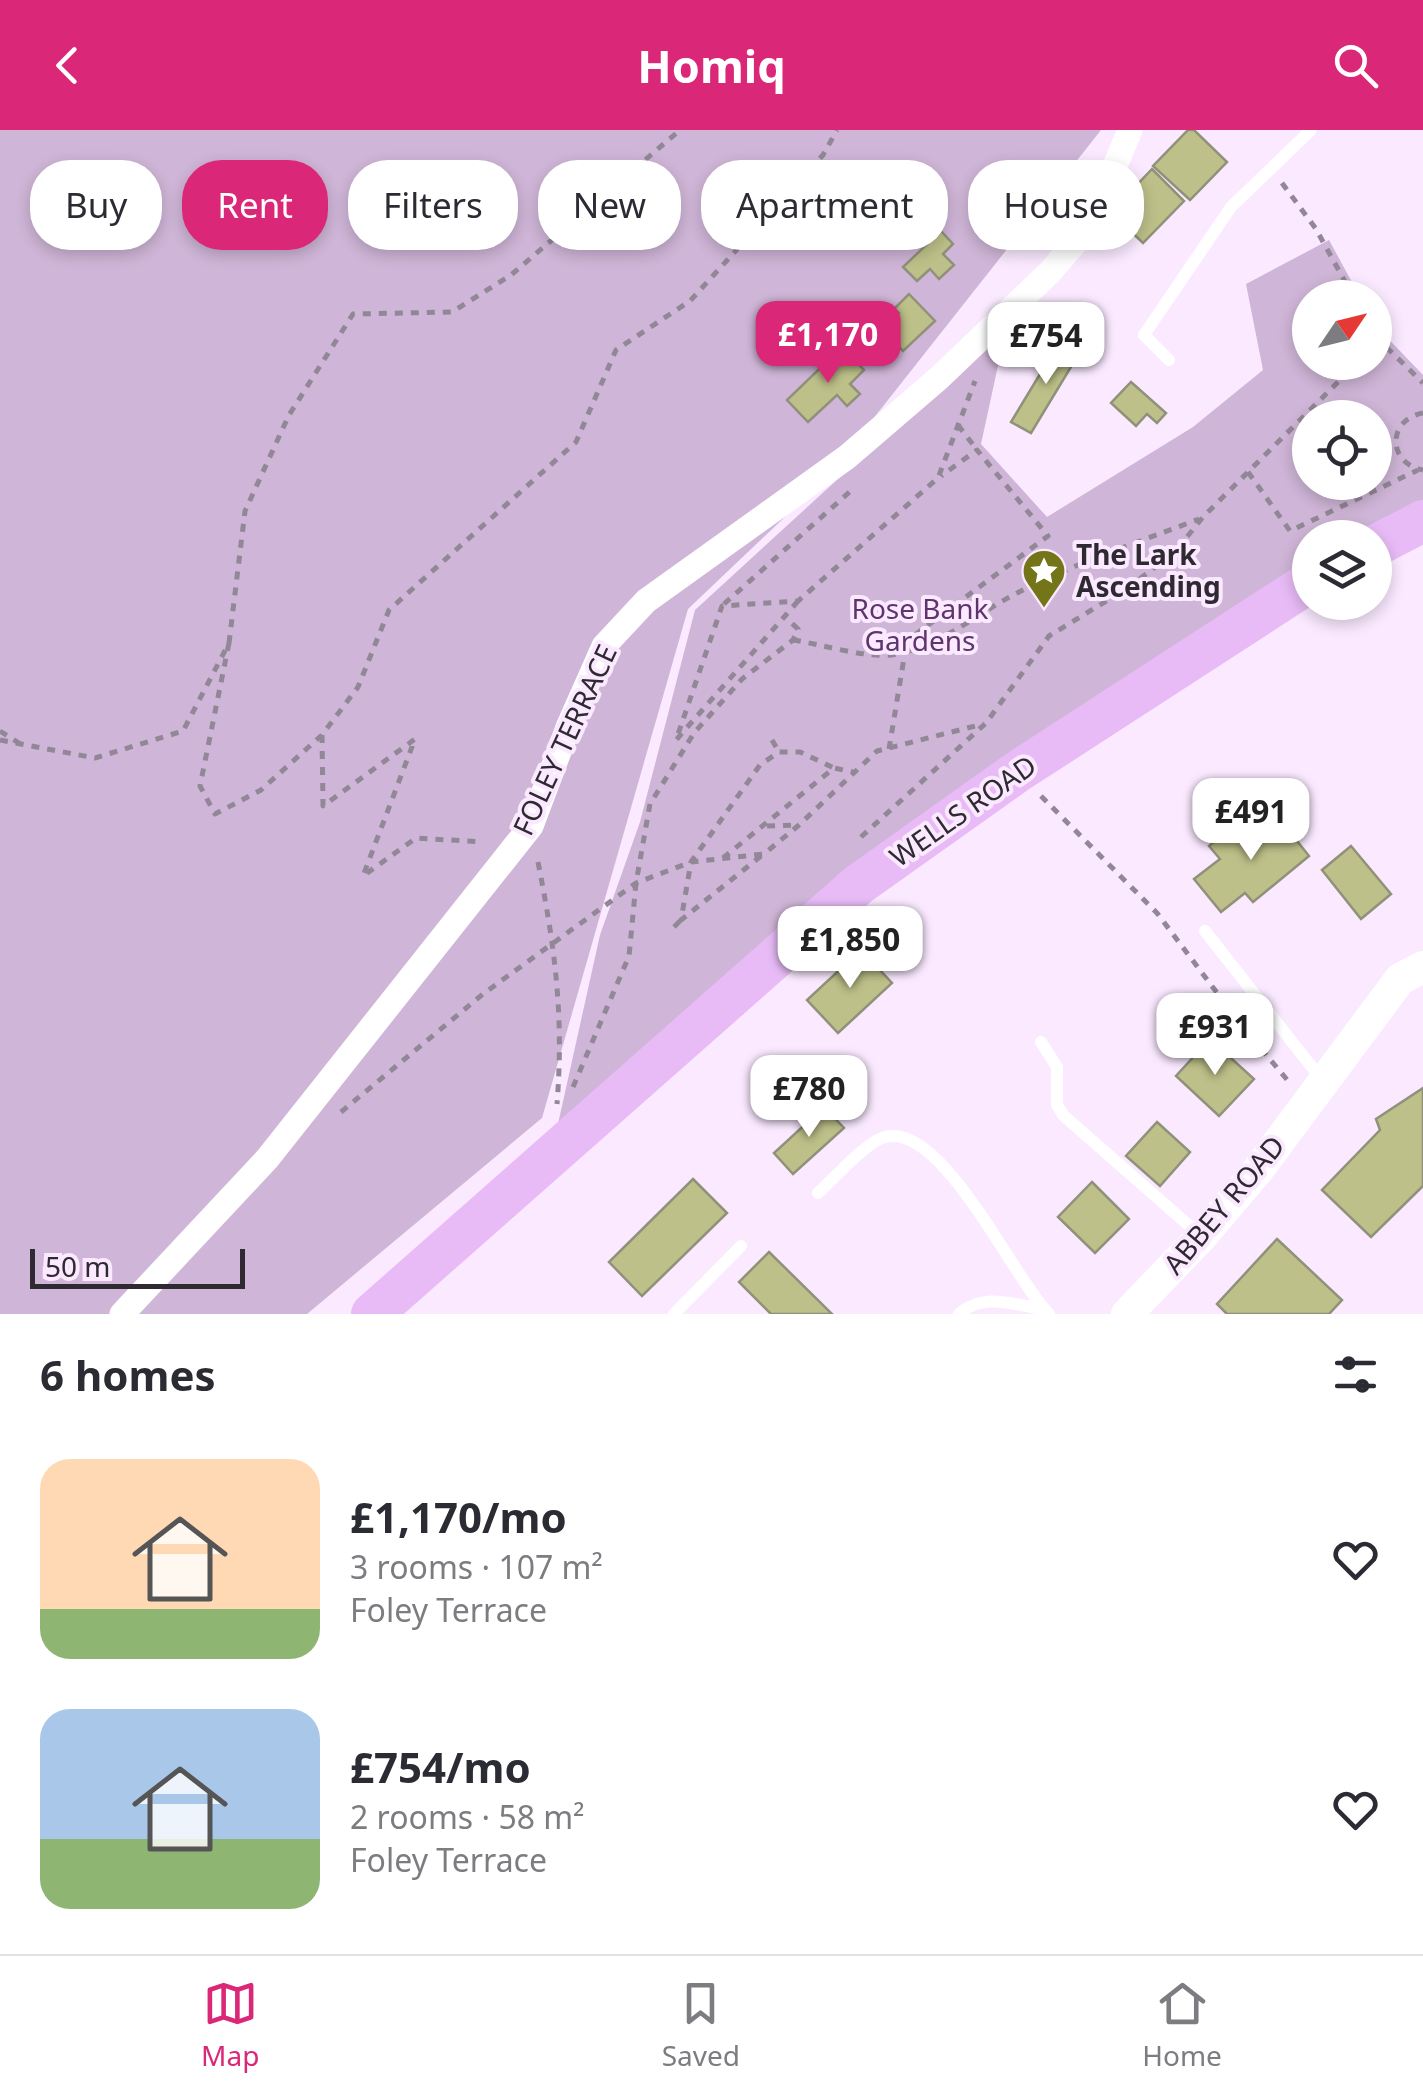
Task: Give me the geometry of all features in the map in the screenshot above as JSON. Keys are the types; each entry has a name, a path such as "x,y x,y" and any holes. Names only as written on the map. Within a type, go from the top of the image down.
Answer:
{"highway":[{"path":"1392,537 1423,520"},
{"name":"WELLS ROAD","path":"372,1314 858,885 1017,772 1292,594"}],"street":[{"name":"FOLEY TERRACE","path":"122,1314 266,1159 523,835 604,646 646,601 848,457 1050,272 1091,224 1130,130"},
{"name":"ABBEY ROAD","path":"1127,1314 1258,1170 1412,973 1423,946"}],"lane":[{"path":"1169,360 1144,335 1231,207 1311,130"},
{"path":"1206,931 1324,1085"},
{"path":"1041,1042 1057,1067 1058,1105 1064,1116 1201,1237"},
{"path":"818,1193 874,1142 895,1135 908,1138 940,1161 1046,1311"},
{"path":"674,1314 741,1246"},
{"path":"959,1314 979,1301 994,1300 1046,1311"}],"path":[{"path":"680,130 511,275 452,312 353,314 289,415 245,511 229,643 200,786 214,814 261,790 322,735 358,687 388,610 576,442 616,350 690,301 824,155 837,130"},
{"path":"1271,169 1316,228 1344,280"},
{"path":"938,478 982,359 997,341 994,325"},
{"path":"1392,355 1423,383"},
{"path":"960,394 975,380"},
{"path":"856,841 986,723 1049,636 1126,589 1174,553 1203,518 1340,380"},
{"path":"1421,470 1402,461 1395,443 1400,425 1423,413"},
{"path":"886,656 1048,536 958,424"},
{"path":"856,486 722,606 676,740 798,601 938,478 977,450"},
{"path":"968,456 974,464"},
{"path":"1248,472 1290,531 1421,470"},
{"path":"793,640 886,656 905,652 944,637 1018,592 1066,569 1203,518"},
{"path":"722,606 798,601"},
{"path":"572,1092 629,956 636,882 650,804 694,734 742,679 793,640 798,628 784,616"},
{"path":"0,740 95,758 183,732 229,643"},
{"path":"889,750 905,652"},
{"path":"674,926 799,825 877,750 986,723"},
{"path":"688,726 694,734"},
{"path":"0,731 26,747"},
{"path":"322,735 323,806 415,739 363,876 416,838 523,835 554,942 562,1038 556,1116"},
{"path":"772,740 778,752"},
{"path":"681,920 691,862 760,765 778,752 800,752 853,772"},
{"path":"721,860 834,768"},
{"path":"1017,772 1158,913 1242,1026 1324,1085"},
{"path":"764,826 799,825"},
{"path":"333,1119 483,994 636,882 691,862 764,854"}],"green space":[{"path":"0,130 1101,130 1077,160 968,160 968,250 1006,250 828,476 688,609 542,1118 307,1314 0,1314"},
{"name":"Rose Bank Gardens","path":"1329,240 1351,280 1292,280 1292,380 1392,380 1392,343 1423,375 1423,503 1392,520 1292,520 1292,582 558,1124 600,935 640,822 695,610 1007,324 981,444 1047,517 1193,427 1263,370 1246,284"}],"building":[{"path":"1188,130 1194,130 1227,162 1190,200 1153,166"},
{"path":"1152,169 1184,201 1144,242 1144,177"},
{"path":"921,250 947,250 943,254 954,265 939,279 930,269 917,281 903,267"},
{"path":"909,294 935,321 903,351 878,326 891,313 895,317 899,313 894,309"},
{"path":"1060,341 1080,352 1031,433 1011,422"},
{"path":"842,347 864,370 850,384 860,394 847,406 837,395 808,422 787,400"},
{"path":"1131,382 1166,413 1157,423 1147,414 1136,426 1111,403"},
{"path":"1274,812 1309,856 1253,902 1245,893 1221,912 1194,879 1220,859 1209,846 1232,827 1242,839"},
{"path":"1351,846 1391,894 1361,919 1322,870"},
{"path":"861,950 892,983 838,1033 807,1000"},
{"path":"1210,1039 1254,1079 1219,1116 1176,1076"},
{"path":"1423,1088 1423,1186 1371,1237 1322,1190 1380,1130 1376,1119"},
{"path":"824,1107 844,1128 793,1174 774,1153"},
{"path":"1157,1122 1190,1152 1160,1186 1126,1156"},
{"path":"693,1179 727,1213 642,1296 609,1262"},
{"path":"1092,1182 1129,1219 1095,1253 1058,1217"},
{"path":"1277,1239 1342,1300 1329,1314 1227,1314 1217,1304"},
{"path":"769,1252 832,1314 771,1314 739,1282"}],"place":[{"name":"The Lark Ascending","path":"1044,609"}]}
